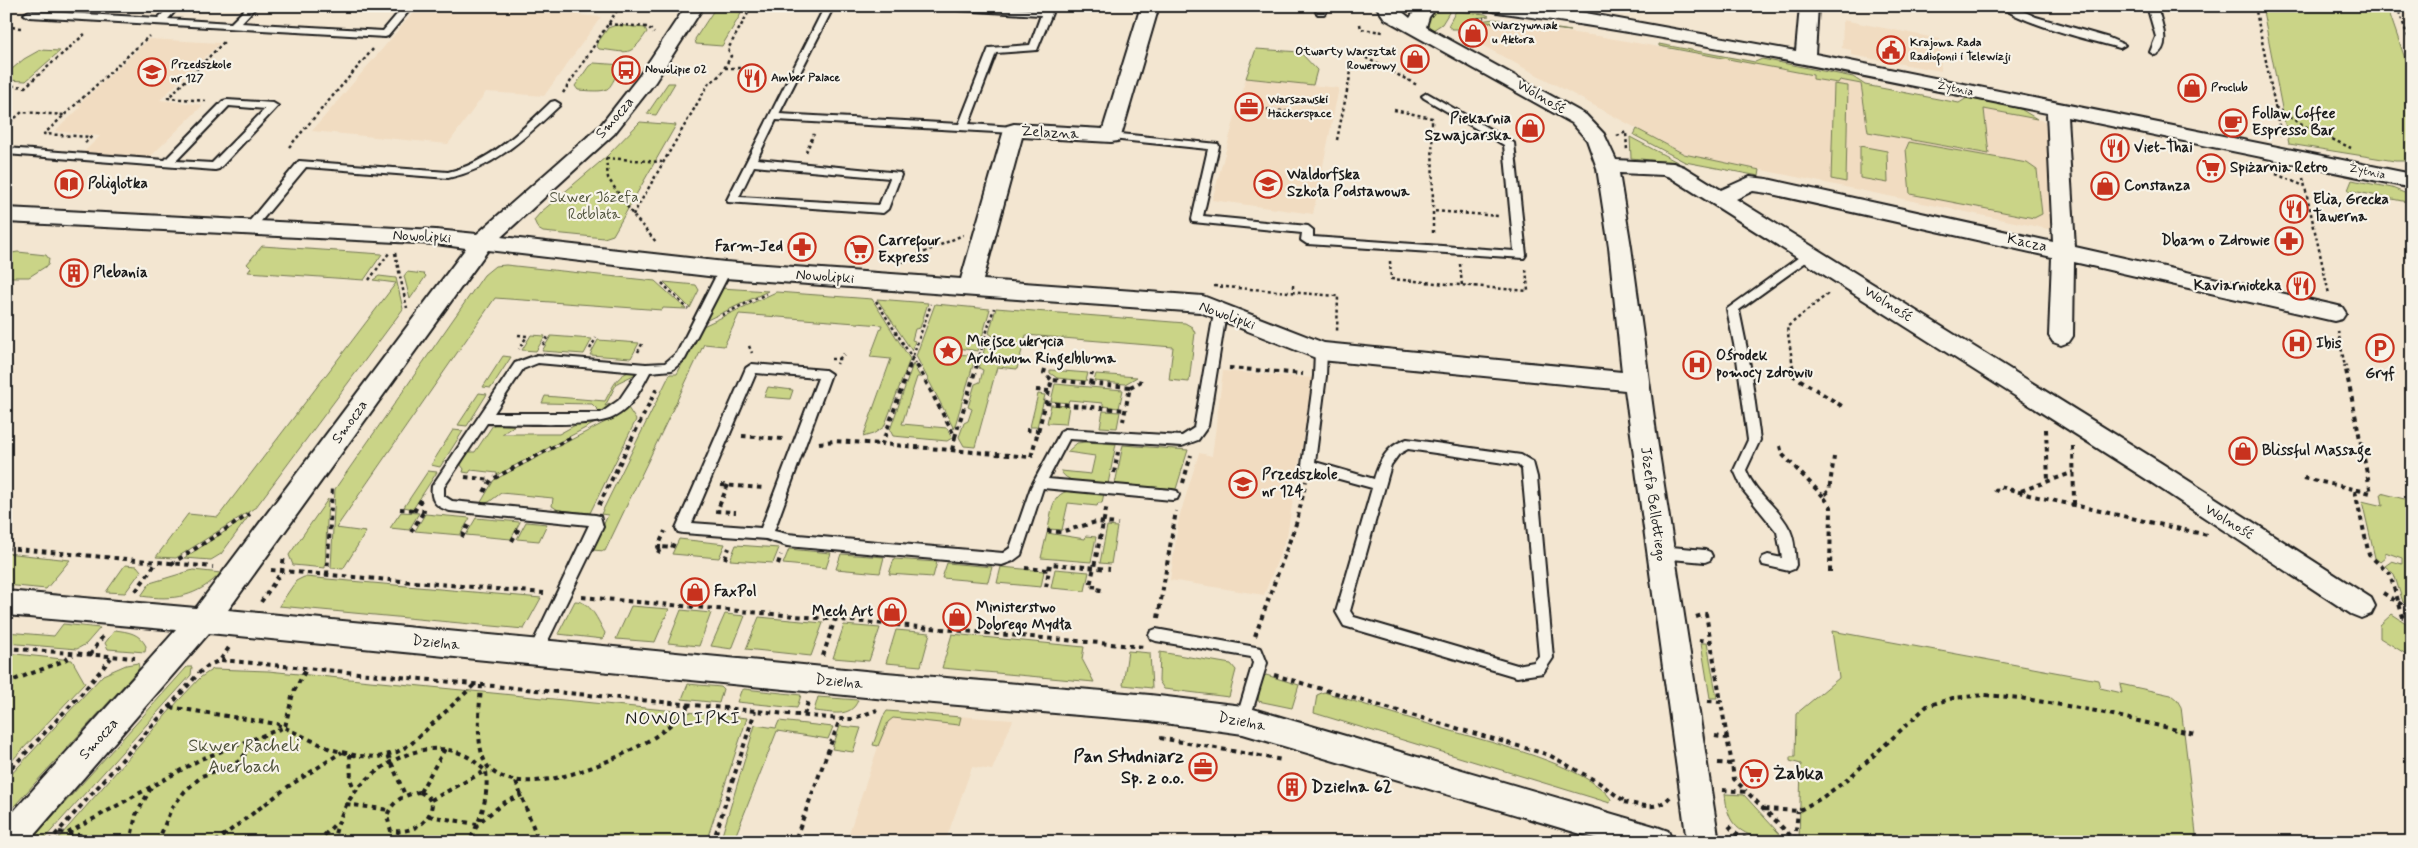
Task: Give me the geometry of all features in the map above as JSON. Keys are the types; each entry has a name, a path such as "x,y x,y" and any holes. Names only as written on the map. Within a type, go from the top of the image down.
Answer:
{"street":[{"path":"1111,136 1150,6"},
{"name":"Wolność","path":"1386,6 1392,15 1579,119 1591,129 1598,140 1606,166 1672,169 2152,470 2197,502 2285,556 2368,597"},
{"path":"1416,29 1420,15 1429,6"},
{"path":"1805,59 1809,6"},
{"name":"Smocza","path":"7,842 204,620 482,242 607,130 703,7"},
{"name":"Żytnia","path":"1492,12 1569,16 1805,59 2412,181"},
{"path":"2057,110 2064,232 2060,336"},
{"name":"Żelazna","path":"970,287 1014,130 1111,136"},
{"name":"Józefa Bellottiego","path":"1606,166 1622,262 1635,382 1703,842"},
{"name":"Kacza","path":"1721,198 1742,188 1757,184 2062,262 2334,313"},
{"name":"Nowolipki","path":"6,215 482,242 725,270 1203,304 1220,313 1320,351 1635,382"},
{"name":"Dzielna","path":"6,603 204,620 924,690 1150,708 1243,720 1577,816 1657,842"}],"lane":[{"path":"163,21 176,6"},
{"path":"234,25 253,6"},
{"path":"29,14 385,34 409,6"},
{"path":"751,162 896,174 883,210 732,200 773,117 830,6"},
{"path":"940,6 1047,13 1034,48 992,50 963,127"},
{"path":"2005,6 2025,18 2093,35 2120,46"},
{"path":"2152,6 2161,37 2155,52"},
{"path":"1111,136 1214,146 1198,219 1308,230 1307,240 1520,255 1509,143 1426,93"},
{"path":"6,151 215,168 272,106 227,103 167,164"},
{"path":"248,229 303,163 448,175 459,174 486,162 555,104"},
{"path":"773,117 1014,130"},
{"path":"1768,561 1789,565 1781,526 1748,490 1740,470 1754,440 1744,359 1733,309 1809,254"},
{"path":"535,653 596,527 596,520 592,518 450,506 440,501 437,497 438,486 515,370 530,360 646,368 668,367 681,356 725,270"},
{"path":"766,534 825,374 752,368 683,528 766,534 787,540 1002,559 1008,558 1016,550 1040,483 1063,438 1069,433 1182,441 1194,436 1202,426 1220,313"},
{"path":"1320,351 1320,376 1308,465 1379,485"},
{"path":"483,418 602,418 618,410 626,403 646,368"},
{"path":"1407,444 1521,460 1528,466 1531,477 1546,658 1538,668 1517,670 1349,622 1343,612 1379,485 1388,458 1395,449 1407,444"},
{"path":"1040,483 1176,497"},
{"path":"1660,552 1705,556"},
{"path":"1155,641 1256,652 1260,663 1243,720"}],"path":[{"path":"555,104 620,6"},
{"path":"633,215 709,83 718,80 725,68 731,56 728,49 752,6"},
{"path":"2255,6 2280,133"},
{"path":"2397,6 2412,48"},
{"path":"703,7 749,11"},
{"path":"1457,34 1471,20 1492,12"},
{"path":"86,142 91,137 44,134 163,21"},
{"path":"608,24 648,27 655,34"},
{"path":"6,86 25,87 86,32"},
{"path":"289,147 385,34"},
{"path":"225,41 168,98 227,103"},
{"path":"1336,140 1345,109 1355,52 1426,93"},
{"path":"725,68 747,68"},
{"path":"2275,107 2300,124 2355,150"},
{"path":"1255,108 1291,112"},
{"path":"1394,110 1432,118 1433,238"},
{"path":"6,126 22,112 64,115"},
{"path":"1538,117 1539,137"},
{"path":"800,166 817,126"},
{"path":"657,243 633,215 608,178 605,157 662,162"},
{"path":"2302,174 2334,313 2371,493 2304,478"},
{"path":"1433,211 1516,218"},
{"path":"901,263 970,231"},
{"path":"369,280 390,252"},
{"path":"395,252 407,308"},
{"path":"1390,266 1391,279 1528,291 1526,264"},
{"path":"657,279 692,313"},
{"path":"1293,293 1294,285"},
{"path":"1830,292 1787,327 1794,376 1845,408"},
{"path":"718,316 768,293"},
{"path":"874,296 913,358 955,436"},
{"path":"882,444 932,301"},
{"path":"952,450 995,305"},
{"path":"518,335 527,336 518,351"},
{"path":"749,346 752,353 749,360"},
{"path":"752,353 760,353"},
{"path":"836,367 839,359 844,354"},
{"path":"830,358 839,359"},
{"path":"592,518 668,367"},
{"path":"1224,367 1305,374"},
{"path":"1045,370 1044,373 1052,380 1090,384 1130,387 1140,382 1141,378"},
{"path":"1090,384 1092,373"},
{"path":"816,442 834,441 882,444 1031,457 1052,380"},
{"path":"1123,423 1130,387"},
{"path":"1036,390 1049,391"},
{"path":"1046,403 1125,410"},
{"path":"2045,420 2048,481"},
{"path":"1026,430 1039,431"},
{"path":"739,435 784,440"},
{"path":"479,500 491,480 574,436"},
{"path":"2073,441 2074,504"},
{"path":"1099,592 1100,587 1090,586 1120,444"},
{"path":"1780,446 1782,454 1823,496 1831,507 1830,572"},
{"path":"1823,496 1829,491 1834,457"},
{"path":"1161,597 1176,497 1188,464"},
{"path":"2021,491 2074,472"},
{"path":"461,476 491,480"},
{"path":"718,484 764,488 761,497"},
{"path":"728,485 717,511 745,513"},
{"path":"1250,650 1297,521 1305,485"},
{"path":"1995,492 1999,486 2213,536"},
{"path":"327,574 332,487"},
{"path":"2355,490 2369,555 2390,574 2403,618 2412,623"},
{"path":"400,509 415,510"},
{"path":"411,532 424,511"},
{"path":"170,564 252,512"},
{"path":"1047,531 1062,532 1096,522 1118,524"},
{"path":"661,547 658,547 665,531 672,533 676,538"},
{"path":"661,547 672,548 674,543"},
{"path":"658,553 661,547"},
{"path":"6,548 217,567"},
{"path":"725,559 729,549"},
{"path":"133,595 156,563"},
{"path":"1046,587 1050,564 1110,569"},
{"path":"1023,568 1049,570"},
{"path":"263,569 698,608 753,611 1085,642 1155,641"},
{"path":"2368,597 2399,604 2412,611"},
{"path":"698,608 701,601"},
{"path":"753,611 755,606"},
{"path":"807,616 809,610"},
{"path":"1695,617 1706,614 1734,779 1795,841"},
{"path":"862,622 864,615"},
{"path":"822,659 835,619"},
{"path":"920,627 922,620"},
{"path":"973,632 974,626"},
{"path":"89,656 109,628"},
{"path":"1029,637 1030,630"},
{"path":"1085,642 1087,635"},
{"path":"1701,640 1711,641"},
{"path":"49,842 202,670 221,660 233,641"},
{"path":"6,648 139,659"},
{"path":"6,683 61,662 74,655"},
{"path":"6,774 83,692 110,658"},
{"path":"221,660 840,719 852,719 884,709"},
{"path":"68,832 208,756 284,727 289,717 293,693 308,668"},
{"path":"1258,671 1549,755 1598,782 1624,801 1639,807 1655,808 1668,799 1672,789"},
{"path":"169,707 268,722 284,727 330,749 367,757 388,755 404,748 420,737 475,684"},
{"path":"469,842 483,813 488,790 488,770 479,728 480,685"},
{"path":"1764,809 1798,811 1820,799 1847,780 1927,706 1939,700 1957,696 2012,697 2045,701 2194,734"},
{"path":"1710,701 1721,702"},
{"path":"318,842 335,824 355,792 372,774 391,761 416,751 445,749 469,757 502,778 516,782 540,783 609,760 654,737 686,712 689,705"},
{"path":"713,842 755,711"},
{"path":"810,842 795,840 840,719"},
{"path":"158,842 162,824 176,799 194,782 213,770 237,763 253,748 262,736"},
{"path":"1716,736 1727,738"},
{"path":"1160,738 1257,754"},
{"path":"420,792 445,749"},
{"path":"214,842 289,786 342,752"},
{"path":"350,754 351,781 355,792"},
{"path":"388,755 404,795"},
{"path":"1720,763 1732,764"},
{"path":"431,800 488,770"},
{"path":"516,782 539,842"},
{"path":"58,832 128,842 136,815 152,787"},
{"path":"1719,790 1746,792"},
{"path":"420,792 427,794 431,800 432,807 429,816 415,830 398,833 391,830 387,825 386,818 389,810 404,795 420,792"},
{"path":"429,816 477,824 505,802 522,795"},
{"path":"1622,810 1624,801"},
{"path":"346,804 389,810"},
{"path":"1795,841 1798,811"},
{"path":"333,842 335,824"},
{"path":"1728,824 1736,834 1753,842"},
{"path":"393,842 398,833"}],"shaded area":[{"path":"419,6 584,6 578,15 601,17 544,96 486,92 448,144 312,131"},
{"path":"1843,20 1940,39 1941,71 1851,55 1851,50 1842,48"},
{"path":"1477,21 1598,36 1814,75 1814,79 1838,83 1839,80 1861,84 1868,132 1989,154 1984,108 2045,121 2053,230 1684,154 1463,35"},
{"name":"Przedszkole nr 127","path":"149,39 220,43 160,100 203,105 149,158 83,153 100,136 55,131 81,107 77,106"},
{"path":"1246,78 1339,88 1313,214 1212,200"},
{"name":"Przedszkole nr 124","path":"1223,371 1313,378 1287,536 1264,595 1170,580 1179,518 1199,453 1212,456"},
{"path":"887,711 1013,720 992,770 972,767 945,842 846,842 878,747 873,745"}],"green space":[{"path":"1453,6 1442,24 1433,30 1427,24 1426,18 1436,8"},
{"path":"2262,6 2387,6 2412,79 2412,161 2395,161 2289,144"},
{"path":"714,10 742,12 722,46 696,44 695,39"},
{"path":"1456,11 1489,16 1470,19 1458,29 1452,29 1448,26"},
{"path":"1494,19 1571,31 1478,21"},
{"path":"1477,21 1463,35 1460,33 1471,22"},
{"path":"616,25 645,28 647,32 632,50 623,52 599,49 596,45 608,28"},
{"path":"1659,44 1755,62 1762,59 1853,77 1865,85 1959,103 1967,98 2019,108 2037,119 1984,109 1989,154 1868,132 1861,84 1840,80 1838,83 1813,79 1813,75 1659,46"},
{"path":"1256,49 1300,52 1317,70 1313,85 1246,78"},
{"path":"40,50 60,51 26,81 6,80 6,74 24,59"},
{"path":"594,63 623,65 611,85 605,90 578,90 575,86 589,66"},
{"path":"668,83 675,83 656,115 647,114"},
{"path":"1834,84 1848,86 1846,182 1831,179"},
{"name":"Skwer Józefa Rotblata","path":"640,122 676,125 613,235 604,238 543,232 538,229 534,220 541,212 606,157"},
{"path":"1637,129 1684,154 1760,170 1759,176 1685,162 1634,135"},
{"path":"1630,137 1679,163 1631,158"},
{"path":"1909,142 2027,163 2037,170 2042,214 2034,218 1910,194 1906,149"},
{"path":"1860,146 1887,151 1888,183 1860,178"},
{"path":"2352,180 2392,188 2412,196 2412,203 2348,190"},
{"path":"262,246 382,254 364,280 248,272 251,268 247,264"},
{"path":"18,252 46,255 49,259 48,265 29,277 6,277 6,254"},
{"path":"506,265 655,281 686,309 663,308 662,310 495,298 336,528 366,532 343,569 331,568 335,489 484,275 495,266"},
{"path":"407,272 424,274 426,276 410,299 404,276"},
{"path":"379,276 396,278 403,309 256,507 176,558 156,557 188,514 218,517 396,283 373,280"},
{"path":"664,282 696,285 699,290 690,308"},
{"path":"721,288 768,291 703,322"},
{"path":"776,292 872,299 910,359 884,427 873,434 863,437 891,359 870,357 882,325 739,314 724,346 704,344 605,551 592,550 608,515 601,514 670,374 677,374 701,327"},
{"path":"877,299 928,303 920,328 915,329 912,340 915,341 912,351"},
{"path":"935,304 990,309 978,351 944,346 941,354 976,355 954,429 916,356"},
{"path":"996,308 1185,323 1192,327 1195,333 1189,382 1169,380 1173,347 1026,335 1017,369 997,367 975,447 964,446 959,437 972,409 968,407 975,384 980,382 983,370 979,368 985,347 990,346 993,336 989,333"},
{"path":"531,335 545,336 536,351 522,350"},
{"path":"551,336 592,339 584,354 542,351"},
{"path":"598,340 639,343 631,358 590,355"},
{"path":"503,356 511,357 491,388 483,387"},
{"path":"913,364 920,377 917,377 902,424 947,428 952,438 947,441 893,436 890,430"},
{"path":"1050,370 1088,373 1086,381 1057,378 1050,373"},
{"path":"631,371 638,371 636,374 617,383 605,406 624,398 602,414 592,404 542,403 545,396 605,401 621,376"},
{"path":"1096,374 1137,377 1125,384 1094,381"},
{"path":"1055,384 1123,390 1119,408 1103,406 1103,403 1069,400 1068,403 1051,401"},
{"path":"768,387 793,390 790,399 764,397"},
{"path":"479,393 487,394 467,426 458,425"},
{"path":"1038,394 1045,395 1037,427 1030,427"},
{"path":"1051,405 1069,406 1066,424 1047,423"},
{"path":"628,408 636,420 590,513 558,510 552,506 553,498 501,493 489,502 480,504 494,480 613,418"},
{"path":"1103,411 1120,412 1117,428 1100,427"},
{"path":"499,423 518,423 502,434 559,434 579,423 595,423 497,475 497,473 471,470 469,473 463,472 464,469 461,465 467,452 475,452 493,425"},
{"path":"453,430 463,431 440,467 431,465"},
{"path":"1077,443 1116,444 1108,484 1075,481 1064,476 1061,471 1091,474 1095,456 1067,452"},
{"path":"1123,445 1188,450 1176,489 1115,484"},
{"path":"428,471 437,472 413,509 404,507"},
{"path":"1066,491 1104,493 1102,503 1098,503 1097,506 1068,503 1062,530 1048,529 1052,509 1057,498"},
{"path":"2381,493 2412,501 2412,608 2403,602 2394,574 2385,566 2392,561 2402,564 2402,558 2385,552 2385,558 2380,562 2375,558 2362,501 2383,506"},
{"path":"328,499 325,568 293,565 289,555"},
{"path":"401,512 419,513 409,530 390,528"},
{"path":"425,514 470,518 460,535 415,531"},
{"path":"249,516 221,554 211,560 184,558"},
{"path":"476,518 520,522 511,539 466,535"},
{"path":"526,522 547,524 539,541 517,539"},
{"path":"1107,526 1117,527 1111,564 1100,563"},
{"path":"1047,533 1085,539 1086,536 1096,537 1091,562 1041,558"},
{"path":"679,539 725,544 719,558 672,554"},
{"path":"736,545 779,548 773,563 730,560"},
{"path":"789,549 831,553 826,568 783,564"},
{"path":"6,553 70,560 46,589 6,585"},
{"path":"841,554 884,557 880,573 836,569"},
{"path":"894,559 937,562 933,577 889,574"},
{"path":"947,563 992,567 988,582 942,578"},
{"path":"125,565 137,566 141,571 125,593 106,592"},
{"path":"1001,567 1044,571 1041,587 997,583"},
{"path":"1055,569 1089,572 1085,591 1051,588"},
{"path":"193,570 221,573 203,587 184,595 164,598 141,596 150,583"},
{"path":"304,577 541,598 524,629 279,606 296,581"},
{"path":"575,601 581,602 590,608 605,633 603,639 558,634"},
{"path":"631,606 669,609 655,642 616,639"},
{"path":"681,610 711,613 699,646 668,643"},
{"path":"725,614 745,616 732,649 711,646"},
{"path":"2392,614 2412,627 2412,660 2411,657 2380,638 2380,625"},
{"path":"759,617 823,623 811,656 746,649"},
{"path":"63,624 100,628 86,644 77,649 6,643 6,632 54,636"},
{"path":"844,625 880,628 869,661 833,658"},
{"path":"115,630 140,638 146,646 145,652 108,649 105,643"},
{"path":"896,630 930,633 921,666 886,663"},
{"path":"1832,631 2098,680 2100,688 2122,693 2120,684 2171,695 2181,707 2197,842 1799,842 1801,764 1790,761 1790,757 1795,757 1796,714 1839,678"},
{"path":"952,634 1084,647 1082,659 1094,682 942,668"},
{"path":"1701,643 1707,643 1717,698 1710,698"},
{"path":"1128,651 1150,653 1152,688 1123,685"},
{"path":"1160,652 1231,664 1236,670 1229,697 1164,689 1159,681"},
{"path":"6,653 72,660 85,683 6,767"},
{"path":"138,663 139,668 136,672 6,815 6,780 103,675 126,665"},
{"path":"187,667 192,667 191,675 44,839 35,836"},
{"name":"Skwer Racheli Auerbach","path":"213,669 268,671 747,718 706,842 55,842 180,699 201,677"},
{"path":"1266,675 1299,685 1292,708 1258,701 1261,679"},
{"path":"688,684 721,687 723,689 719,703 682,699"},
{"path":"744,689 801,695 797,708 737,702 741,691"},
{"path":"1324,692 1511,748 1559,765 1599,787 1611,799 1610,803 1314,713 1317,695"},
{"path":"818,697 858,700 850,710 833,713 814,711"},
{"path":"887,711 961,717 959,725 893,718 888,722 878,746 873,745"},
{"path":"779,721 833,727 828,739 777,731 733,842 720,842 755,725 776,728"},
{"path":"840,726 861,728 853,752 832,749"},
{"path":"1725,794 1744,795 1787,842 1764,840 1742,831 1730,818"}],"place":[{"name":"Warzywniak u Aktora","path":"1473,33"},
{"name":"Krajowa Rada Radiofonii i Telewizji","path":"1891,50"},
{"name":"Otwarty Warsztat Rowerowy","path":"1415,59"},
{"name":"Nowolipie 02","path":"626,70"},
{"name":"Przedszkole nr 127","path":"152,72"},
{"name":"Amber Palace","path":"752,78"},
{"name":"Proclub","path":"2192,88"},
{"name":"Warszawski Hackerspace","path":"1249,107"},
{"name":"Follaw Coffee Espresso Bar","path":"2233,123"},
{"name":"Piekarnia Szwajcarska","path":"1530,128"},
{"name":"Viet-Thai","path":"2115,148"},
{"name":"Spiżarnia Retro","path":"2211,168"},
{"name":"Poliglotka","path":"69,184"},
{"name":"Waldorfska Szkoła Podstawowa","path":"1268,184"},
{"name":"Constanza","path":"2105,186"},
{"name":"Elia, Grecka Tawerna","path":"2294,209"},
{"name":"Dbam o Zdrowie","path":"2289,241"},
{"name":"Farm-Jed","path":"802,247"},
{"name":"Carrefour Express","path":"859,250"},
{"name":"Plebania","path":"74,273"},
{"name":"Kaviarnioteka","path":"2301,286"},
{"name":"Ibis","path":"2297,344"},
{"name":"Gryf","path":"2380,348"},
{"name":"Miejsce ukrycia Archiwum Ringelbluma","path":"948,351"},
{"name":"Ośrodek pomocy zdrowiu","path":"1697,365"},
{"name":"Blissful Massage","path":"2243,451"},
{"name":"Przedszkole nr 124","path":"1243,484"},
{"name":"FaxPol","path":"695,592"},
{"name":"Mech Art","path":"892,612"},
{"name":"Ministerstwo Dobrego Mydła","path":"957,617"},
{"name":"Pan Studniarz Sp. z o.o.","path":"1203,767"},
{"name":"Żabka","path":"1754,774"},
{"name":"Dzielna 62","path":"1292,787"}],"district":[{"name":"NOWOLIPKI","path":"683,719"}]}
